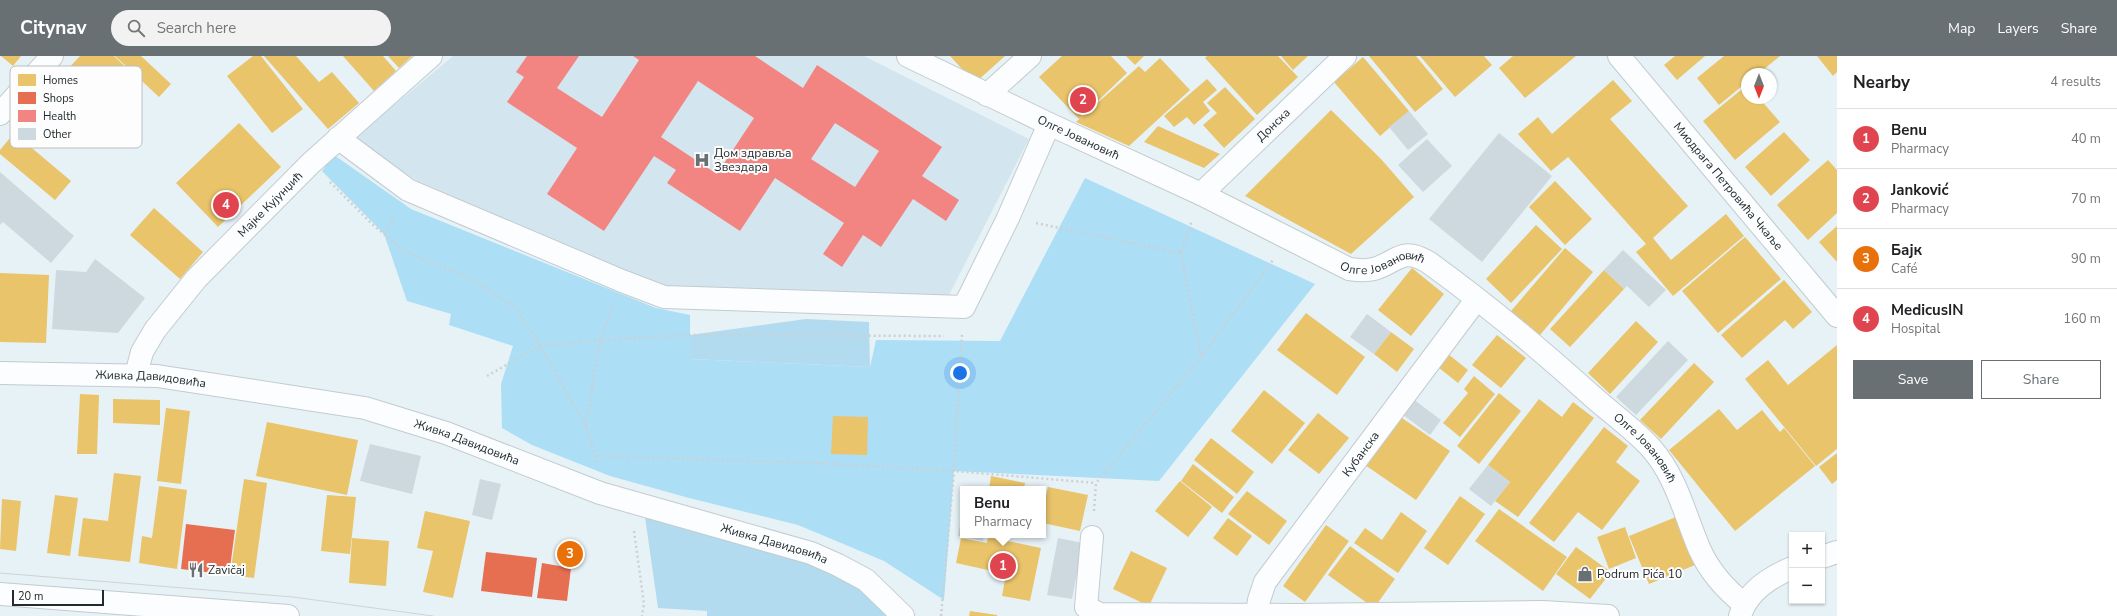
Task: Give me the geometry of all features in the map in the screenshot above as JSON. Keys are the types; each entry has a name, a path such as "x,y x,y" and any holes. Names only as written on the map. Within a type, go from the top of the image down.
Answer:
{"street":[{"path":"42,66 52,56"},
{"name":"Мајке Кујунџић","path":"136,375 142,352 155,330 170,310 227,246 311,163 431,56"},
{"name":"Олге Јовановић","path":"908,56 987,95 1201,194 1348,269 1373,269 1404,254 1420,257 1437,268 1567,374 1651,448 1666,469 1679,496 1700,550 1742,610"},
{"path":"987,95 1030,56"},
{"name":"Донска","path":"1201,194 1345,56"},
{"name":"Миодрага Петровића Чкаље","path":"1619,56 1837,316"},
{"path":"2,107 10,99"},
{"path":"338,138 408,190 622,281 664,297 964,306 1008,218 1049,124"},
{"name":"Кубанска","path":"1257,614 1258,600 1265,582 1476,300"},
{"name":"Живка Давидовића","path":"0,373 136,375 268,392 365,408 446,433 600,493 811,553 866,580 903,616"},
{"path":"1092,537 1086,607 1100,614 1543,612 1608,616"},
{"path":"1825,556 1837,552"},
{"path":"1742,610 1758,588 1789,570"},
{"path":"0,594 288,616"}],"path":[{"path":"311,163 372,224 404,251 469,278 515,306 586,426 597,456 600,493"},
{"path":"1201,194 1181,253 1201,357"},
{"path":"1008,218 1181,253"},
{"path":"597,456 818,463 954,471 1096,483 1201,357 1288,239"},
{"path":"586,426 600,340 622,281"},
{"path":"941,616 954,471 964,306"},
{"path":"487,376 540,346 600,340 690,335 947,336"},
{"path":"954,336 962,336"},
{"path":"630,502 644,604 642,616"}],"shaded area":[{"name":"Дом здравља Звездара","path":"453,56 864,56 1029,139 949,295 669,287 623,270 416,180 354,139"},
{"path":"334,155 411,209 656,308 690,315 690,359 870,367 876,340 1000,341 1085,178 1315,284 1159,481 954,471 944,600 884,561 798,525 689,498 610,476 532,445 502,428 501,384 513,346 449,325 451,314 407,301 384,234 322,171"},
{"path":"806,319 869,322 870,367 690,359 690,335"},
{"path":"645,517 810,562 866,591 892,616 707,616 707,611 658,608"}],"building: Homes":[{"path":"1,56 21,56 13,66"},
{"path":"80,56 114,56 124,66 71,66"},
{"path":"115,56 141,56 171,84 159,97 142,81 142,66 126,66"},
{"path":"253,56 261,56 303,109 272,133 227,76"},
{"path":"264,56 296,56 319,82 332,72 359,103 328,129"},
{"path":"343,56 383,56 396,71 374,91"},
{"path":"388,56 412,56 399,68"},
{"path":"950,56 1005,56 975,83"},
{"path":"1062,56 1111,56 1127,73 1079,119 1039,77"},
{"path":"1126,56 1144,56 1135,65"},
{"path":"1207,56 1278,56 1298,77 1257,115 1205,58"},
{"path":"1281,56 1308,56 1293,70"},
{"path":"1369,56 1416,56 1443,89 1415,112"},
{"path":"1420,56 1484,56 1492,65 1455,97"},
{"path":"1513,56 1576,56 1525,98 1499,68"},
{"path":"1675,56 1705,56 1677,80 1664,65"},
{"path":"1724,56 1780,56 1765,68 1741,68 1741,87 1719,105 1697,78"},
{"path":"1817,56 1837,56 1837,72 1833,76"},
{"path":"1363,57 1409,111 1380,136 1334,82"},
{"path":"1160,58 1190,90 1129,146 1076,122 1139,66 1145,72"},
{"path":"1207,79 1217,90 1203,102 1210,111 1194,125 1187,117 1174,127 1164,116"},
{"path":"1613,80 1632,101 1610,119 1688,206 1653,238 1671,260 1726,214 1744,236 1673,296 1636,252 1646,244 1568,157 1551,171 1518,134 1538,117 1552,134"},
{"path":"1225,87 1255,119 1224,148 1203,125 1217,113 1207,103"},
{"path":"1741,90 1741,104 1764,104 1780,122 1735,160 1703,121"},
{"path":"1331,110 1381,159 1414,197 1351,254 1245,196"},
{"path":"239,123 281,167 218,227 176,183"},
{"path":"1158,126 1220,154 1204,168 1144,142"},
{"path":"1784,132 1810,160 1771,196 1745,167"},
{"path":"10,138 10,148 32,148 71,181 55,200 0,154 0,150"},
{"path":"1828,160 1837,170 1837,213 1808,240 1777,205"},
{"path":"1555,181 1592,219 1565,245 1529,207"},
{"path":"154,208 203,252 180,279 130,235"},
{"path":"1536,225 1562,249 1511,303 1486,279"},
{"path":"1837,226 1837,262 1819,242"},
{"path":"1745,237 1781,279 1718,333 1682,291"},
{"path":"1565,248 1593,272 1540,335 1511,311"},
{"path":"1412,268 1444,294 1411,336 1378,310"},
{"path":"1604,270 1624,289 1570,347 1550,329"},
{"path":"0,273 49,275 46,343 0,342"},
{"path":"1784,280 1812,312 1793,329 1785,320 1742,358 1721,335"},
{"path":"1306,313 1365,357 1337,395 1277,350"},
{"path":"1636,321 1658,342 1610,394 1588,373"},
{"path":"1391,332 1414,349 1397,372 1374,354"},
{"path":"1497,335 1526,358 1501,388 1472,365"},
{"path":"1837,345 1837,449 1816,466 1745,379 1768,360 1788,385"},
{"path":"1448,354 1468,370 1458,383 1438,367"},
{"path":"1694,363 1714,382 1661,439 1640,420"},
{"path":"1474,376 1495,394 1460,437 1443,423 1468,393 1464,389"},
{"path":"1264,390 1305,423 1272,464 1231,431"},
{"path":"1499,393 1521,411 1479,464 1457,446"},
{"path":"80,394 99,395 97,454 77,454"},
{"path":"113,399 160,400 160,425 113,423"},
{"path":"1539,399 1562,417 1573,402 1594,418 1518,517 1495,501 1510,482 1488,465"},
{"path":"166,408 190,411 181,484 157,481"},
{"path":"1719,409 1737,430 1762,410 1780,432 1784,428 1815,466 1735,531 1669,450"},
{"path":"1318,413 1349,438 1319,474 1288,450"},
{"path":"833,416 868,417 867,455 831,454"},
{"path":"1399,416 1450,451 1416,500 1365,465"},
{"path":"267,422 358,440 347,495 256,476"},
{"path":"1604,427 1628,446 1616,462 1640,481 1602,530 1578,512 1554,542 1529,523"},
{"path":"1211,438 1254,472 1237,494 1194,460"},
{"path":"1837,453 1837,480 1832,484 1819,467"},
{"path":"1193,464 1234,497 1222,513 1181,481"},
{"path":"114,473 141,476 130,562 78,556 83,518 108,521"},
{"path":"991,476 1025,483 1024,486 989,486"},
{"path":"244,479 267,483 254,578 230,575"},
{"path":"1180,481 1212,507 1188,537 1155,511"},
{"path":"159,486 187,490 177,569 139,563 142,536 152,538"},
{"path":"1048,487 1088,495 1080,531 1046,524 1046,496"},
{"path":"1247,491 1287,521 1269,545 1228,514"},
{"path":"55,495 78,498 70,556 47,553"},
{"path":"327,495 356,497 350,554 321,551"},
{"path":"1460,496 1485,514 1448,565 1424,548"},
{"path":"2,499 21,501 16,551 0,549"},
{"path":"1499,509 1567,557 1543,591 1475,541"},
{"path":"425,511 470,521 453,598 423,592 433,551 417,548"},
{"path":"1401,512 1427,531 1398,573 1354,543 1365,528 1382,540"},
{"path":"1676,517 1695,565 1649,584 1629,536"},
{"path":"1228,518 1252,536 1237,556 1213,538"},
{"path":"1326,525 1349,541 1305,602 1283,586"},
{"path":"1625,527 1636,558 1609,569 1597,537"},
{"path":"352,538 389,541 386,586 349,583"},
{"path":"961,538 987,543 988,538 993,538 1041,548 1030,601 1002,596 1006,574 956,563"},
{"path":"1350,546 1395,579 1374,608 1328,575"},
{"path":"1576,547 1611,572 1590,599 1556,574"},
{"path":"1131,551 1167,568 1149,606 1113,589"},
{"path":"970,611 997,615 997,616 969,616"}],"building: Shops":[{"path":"186,524 235,530 229,575 181,569"},
{"path":"486,552 537,558 532,597 481,591"},
{"path":"542,563 571,568 567,601 537,598"}],"building: Health":[{"path":"527,56 579,56 557,88 602,117 639,60 633,56 755,56 803,88 817,65 942,147 922,176 959,200 946,221 913,199 881,247 863,235 842,267 823,254 844,223 775,178 740,231 667,183 676,170 654,156 604,231 547,194 577,148 507,102 524,77 516,72","holes":["698,81 754,118 717,174 661,137","835,123 879,151 855,187 811,159"]}],"building: Other":[{"path":"1409,111 1428,134 1408,150 1389,127"},
{"path":"1499,133 1552,176 1482,262 1429,219"},
{"path":"1427,139 1452,166 1423,192 1398,165"},
{"path":"0,172 74,236 51,263 3,222 0,225"},
{"path":"1623,250 1666,290 1649,307 1627,286 1624,289 1604,270"},
{"path":"95,259 145,298 118,333 52,329 56,270 86,272"},
{"path":"1367,314 1391,332 1374,354 1350,337"},
{"path":"1668,341 1688,360 1636,415 1616,397"},
{"path":"1413,399 1441,420 1430,435 1402,414"},
{"path":"370,444 421,456 412,494 360,481"},
{"path":"1488,465 1510,482 1491,506 1469,489"},
{"path":"480,479 501,484 492,520 472,515"},
{"path":"960,526 960,536 958,536"},
{"path":"968,538 984,538 983,541"},
{"path":"1058,538 1083,543 1072,599 1047,595"}],"tram line":[{"path":"0,573 293,597 433,616"}],"place":[{"name":"Janković","path":"1083,100"},
{"name":"Дом здравља Звездара","path":"702,160"},
{"name":"MedicusIN","path":"226,205"},
{"name":"Бајк","path":"570,554"},
{"name":"Benu","path":"1003,566"},
{"name":"Zavičaj","path":"196,570"},
{"name":"Podrum Pića 10","path":"1585,574"}]}
